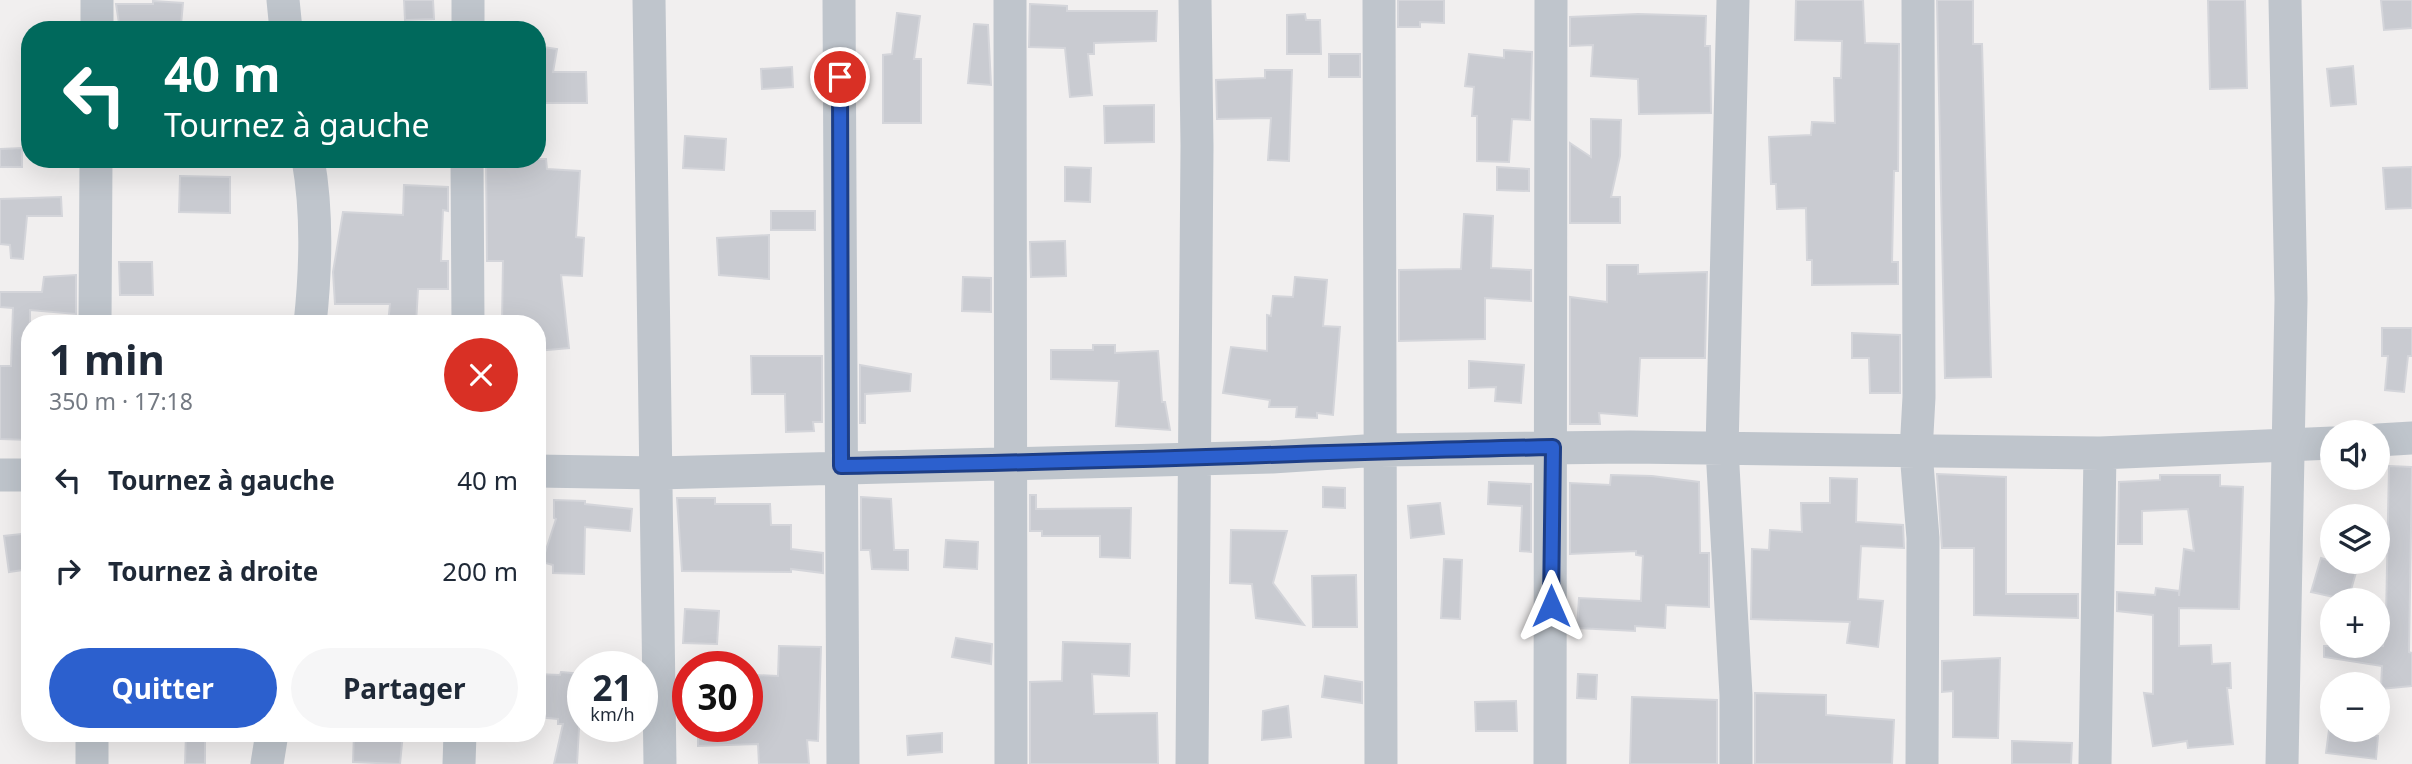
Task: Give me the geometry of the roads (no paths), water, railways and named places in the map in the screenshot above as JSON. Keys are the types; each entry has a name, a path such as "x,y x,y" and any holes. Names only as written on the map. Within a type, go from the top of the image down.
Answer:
{"street":[{"path":"97,0 97,21"},
{"path":"284,0 285,21"},
{"path":"468,0 468,21"},
{"path":"649,0 660,764"},
{"path":"839,0 843,764"},
{"path":"1010,0 1011,764"},
{"path":"1192,764 1195,0"},
{"path":"1379,0 1381,764"},
{"path":"1550,764 1553,447 1551,0"},
{"path":"1733,0 1722,449 1737,695 1736,764"},
{"path":"1918,0 1919,397 1916,452 1923,537 1922,764"},
{"path":"2282,764 2291,299 2285,0"},
{"path":"95,315 96,168"},
{"path":"310,168 316,269 311,315"},
{"path":"467,168 468,315"},
{"path":"2390,439 2412,438"},
{"path":"546,471 657,473 841,466 1194,460 1380,450 1553,447 2100,453 2320,444"},
{"path":"2095,764 2100,453"},
{"path":"0,475 21,475"},
{"path":"92,742 92,764"},
{"path":"267,764 271,742"},
{"path":"459,764 460,742"}]}
